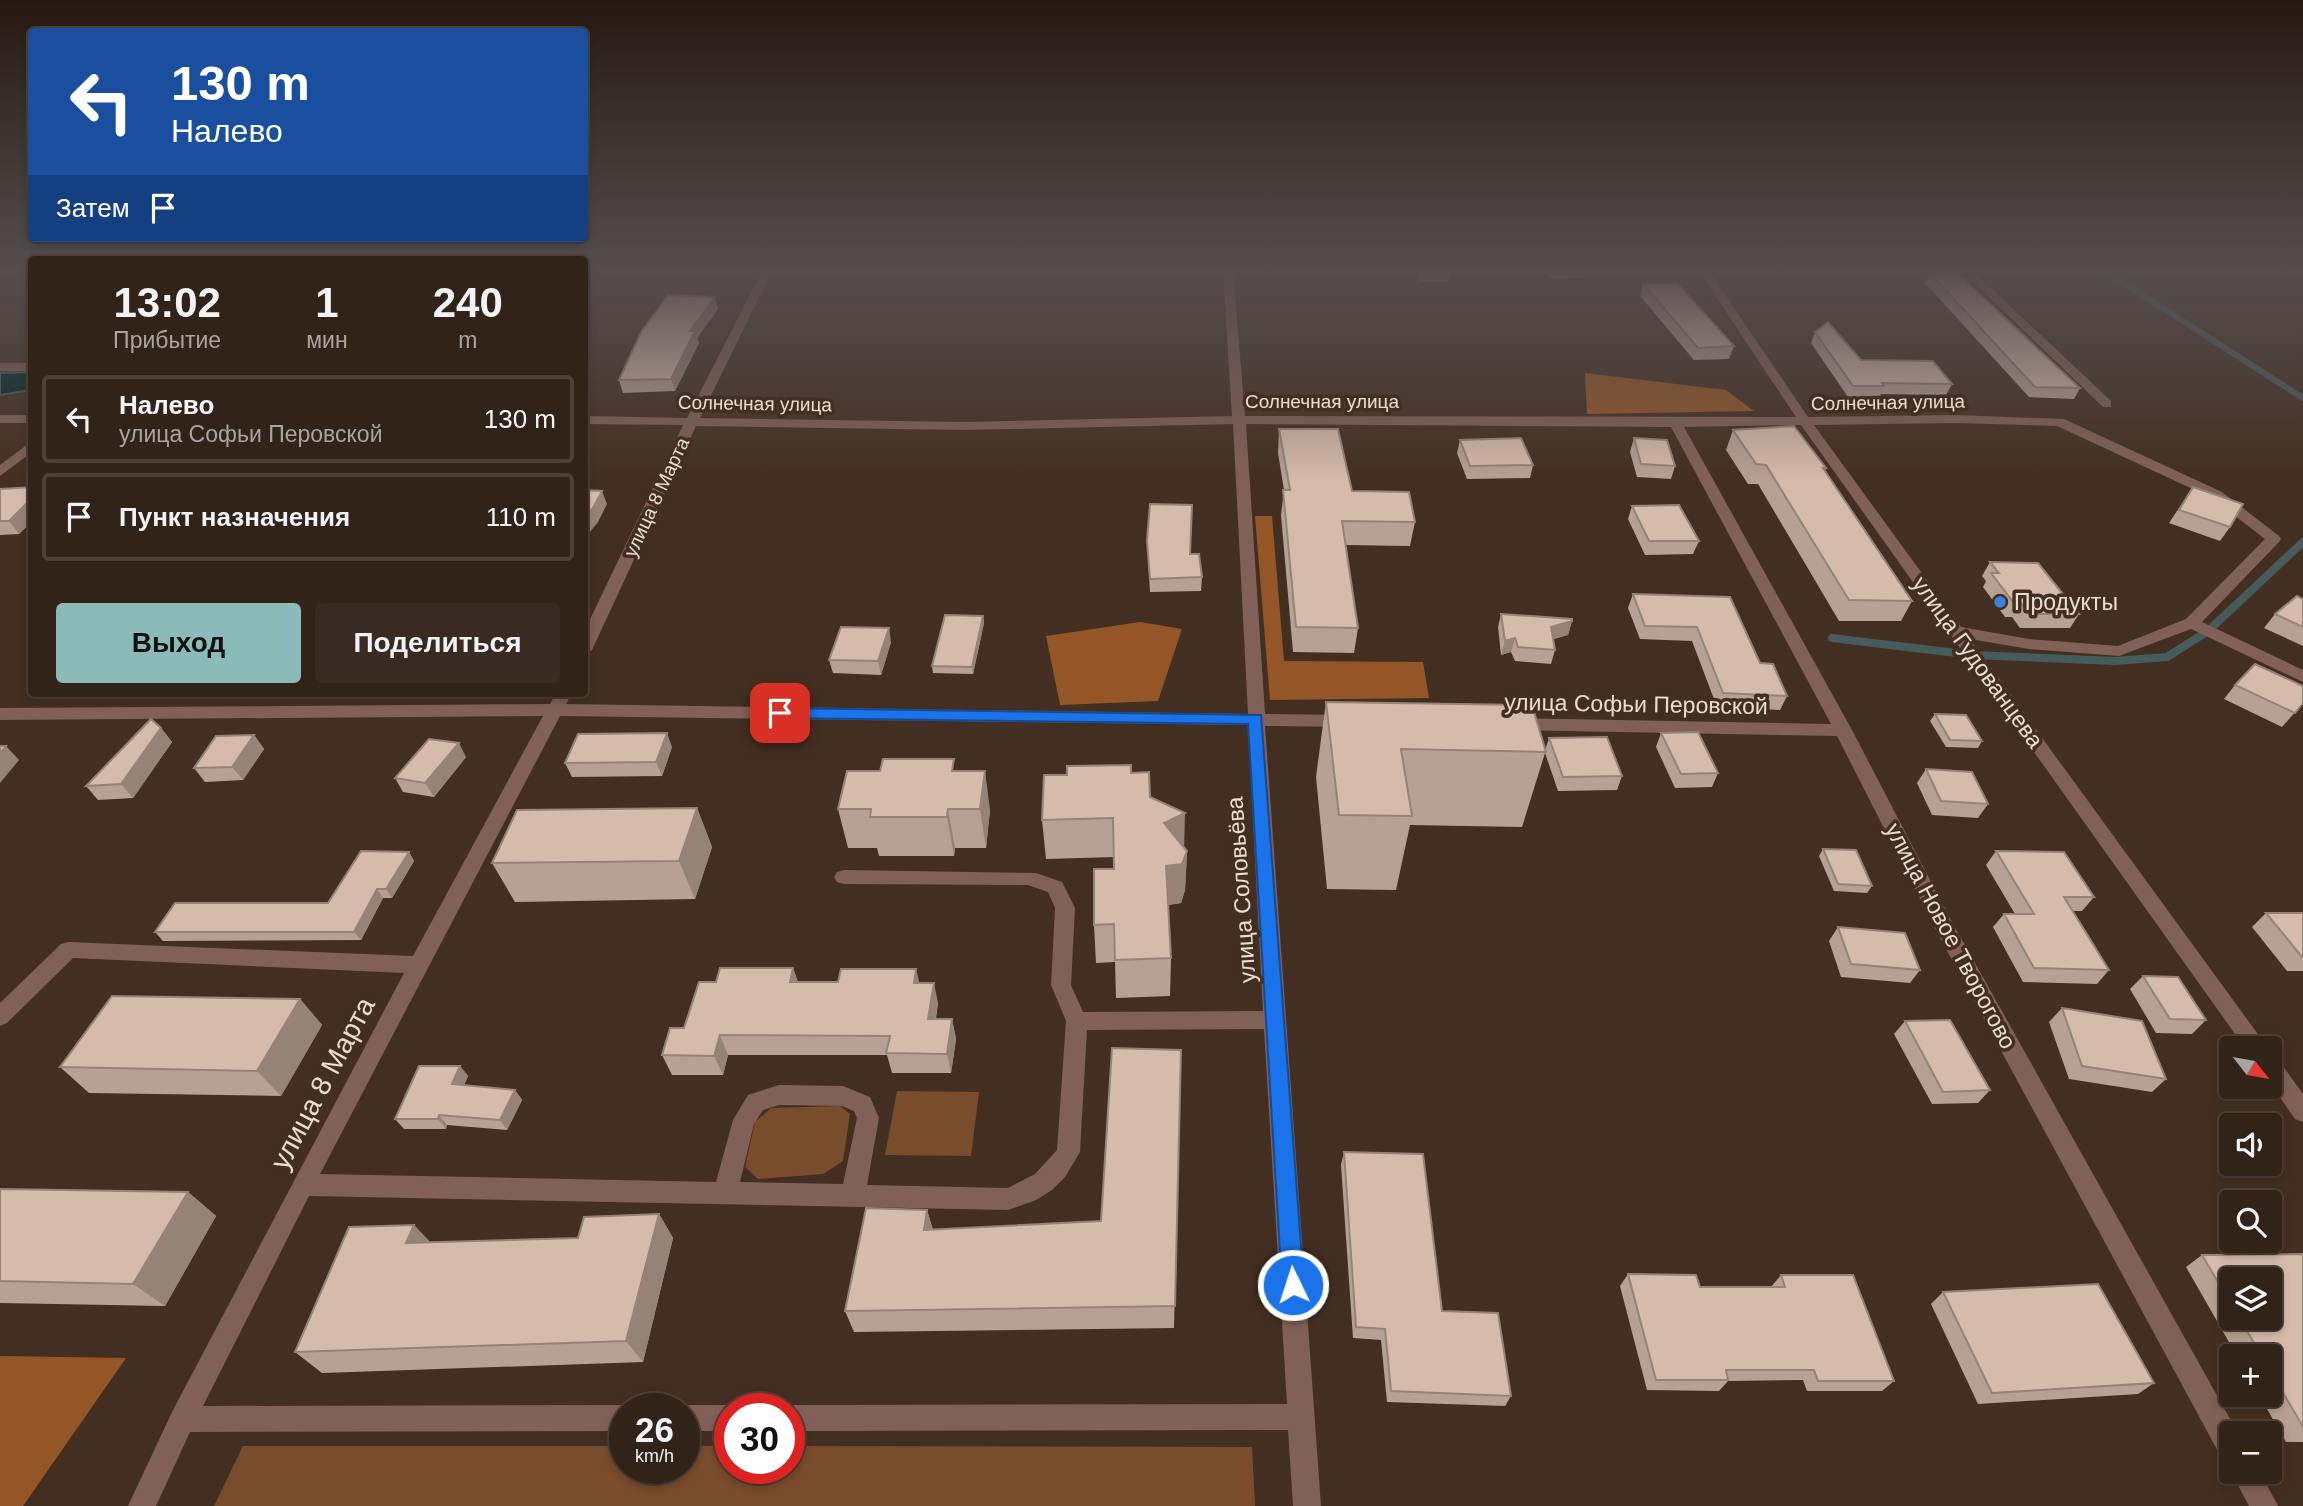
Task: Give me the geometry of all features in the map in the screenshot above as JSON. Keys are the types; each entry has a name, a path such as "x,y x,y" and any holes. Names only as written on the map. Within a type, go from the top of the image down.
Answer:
{"street":[{"name":"улица 8 Марта","path":"588,642 732,341"},
{"name":"улица Соловьёва","path":"1234,341 1255,719 1307,1506"},
{"name":"улица Гудованцева","path":"1751,341 1805,422 2248,1036"},
{"path":"2041,341 2107,404"},
{"path":"0,367 28,367"},
{"path":"0,419 28,419"},
{"name":"Солнечная улица","path":"588,420 967,426 1240,420 1675,423 1955,419 2059,422 2217,495 2274,539 2192,623"},
{"name":"улица Новое Творогово","path":"1675,423 1843,730 1945,928 2219,1425"},
{"path":"0,471 28,448"},
{"path":"1956,631 2028,644 2119,651 2192,623 2303,677"},
{"name":"улица 8 Марта","path":"142,1506 183,1419 302,1185 560,701"},
{"path":"0,714 560,701 1365,721"},
{"name":"улица Софьи Перовской","path":"1503,724 1843,730"},
{"path":"302,1185 1008,1199 1044,1184 1059,1169 1068,1152 1077,1021 1060,985 1065,908 1055,887 1029,878 844,877"},
{"path":"0,1017 68,950 418,965"},
{"path":"1077,1021 1274,1020"},
{"path":"2282,1083 2303,1112"},
{"path":"725,1194 744,1121 756,1102 779,1095 830,1095 843,1096 862,1104 868,1118 853,1196"},
{"path":"805,1418 1303,1417"},
{"path":"183,1419 609,1418"},
{"path":"2251,1484 2263,1506"}],"shaded area":[{"path":"1585,373 1726,390 1754,411 1587,414"},
{"path":"1255,516 1272,516 1284,661 1423,662 1429,698 1270,700"},
{"path":"1140,622 1182,629 1158,701 1060,705 1046,636"},
{"path":"897,1091 979,1092 971,1156 885,1155"},
{"path":"840,1106 850,1114 843,1161 823,1174 758,1179 745,1167 755,1122 771,1108"},
{"path":"0,1356 126,1358 23,1506 0,1506"},
{"path":"243,1446 609,1446 609,1484 700,1484 700,1446 714,1446 714,1484 805,1484 805,1446 1252,1447 1255,1506 214,1506"}],"water":[{"path":"28,372 28,390 0,395 0,373"}],"building":[{"path":"637,341 690,341 671,379 619,380"},
{"path":"1692,341 1730,341 1734,346 1698,348"},
{"path":"1822,341 1845,341 1861,360 1933,361 1952,384 1882,383 1884,386 1853,386"},
{"path":"1993,341 2030,341 2080,388 2035,387"},
{"path":"1794,426 1826,468 1823,468 1912,601 1849,600 1766,465 1756,464 1733,430"},
{"path":"1279,429 1338,429 1352,491 1409,492 1415,522 1342,521 1358,628 1296,627 1283,490 1290,490"},
{"path":"1521,438 1533,465 1470,466 1460,440"},
{"path":"1634,438 1667,440 1675,466 1641,464"},
{"path":"28,487 28,502 9,521 0,521 0,489"},
{"path":"2193,487 2243,504 2230,527 2179,510"},
{"path":"588,490 602,491 588,514"},
{"path":"1150,504 1192,505 1190,554 1199,554 1202,577 1150,579 1147,541"},
{"path":"1679,505 1699,541 1649,541 1632,506"},
{"path":"1990,562 2038,563 2079,614 2029,614 2021,603 2014,603 1991,573 1999,573"},
{"path":"1633,594 1730,597 1760,663 1773,664 1787,696 1723,693 1697,627 1645,626"},
{"path":"2297,596 2303,599 2303,627 2275,614"},
{"path":"1501,614 1572,621 1551,627 1555,650 1518,647 1515,638 1505,641"},
{"path":"945,615 983,616 972,667 932,666"},
{"path":"841,627 889,628 878,661 829,660"},
{"path":"2255,664 2303,686 2303,703 2295,713 2235,685"},
{"path":"1326,702 1532,705 1546,752 1401,749 1412,816 1339,815"},
{"path":"1935,714 1966,715 1982,741 1950,740"},
{"path":"151,719 161,728 121,784 86,786"},
{"path":"1698,732 1718,773 1681,774 1661,733"},
{"path":"667,733 656,762 565,763 578,734"},
{"path":"254,735 232,767 194,768 216,736"},
{"path":"1607,737 1622,776 1563,777 1549,738"},
{"path":"429,739 459,743 425,783 395,778"},
{"path":"883,759 954,759 952,771 985,771 980,809 948,809 947,817 870,817 871,809 838,809 847,771 880,771"},
{"path":"1131,765 1131,773 1149,772 1150,797 1185,813 1164,823 1187,851 1182,864 1166,866 1171,958 1115,960 1114,924 1094,925 1094,869 1114,869 1113,818 1042,820 1044,775 1067,775 1067,766"},
{"path":"1926,769 1972,772 1988,804 1941,801"},
{"path":"697,808 679,861 492,863 517,810"},
{"path":"1823,849 1856,850 1872,886 1838,884"},
{"path":"361,851 409,852 386,889 377,889 354,932 155,932 175,903 328,903"},
{"path":"1996,851 2064,852 2094,897 2064,897 2109,970 2034,968 2004,914 2034,914"},
{"path":"2266,913 2303,913 2303,957 2302,957"},
{"path":"1838,927 1905,933 1920,970 1851,964"},
{"path":"720,968 793,968 790,982 838,982 841,969 916,969 914,983 934,983 928,1019 952,1019 947,1054 886,1053 890,1036 720,1035 714,1056 662,1055 670,1028 684,1028 699,982 716,982"},
{"path":"2143,976 2178,977 2206,1020 2170,1019"},
{"path":"112,996 300,999 257,1071 60,1067"},
{"path":"2062,1008 2142,1021 2166,1079 2082,1066"},
{"path":"1950,1020 1990,1090 1943,1092 1905,1021"},
{"path":"1112,1048 1181,1050 1175,1306 845,1311 866,1208 927,1210 924,1230 1101,1221"},
{"path":"419,1066 460,1066 452,1084 515,1090 500,1120 439,1115 438,1119 395,1119"},
{"path":"1344,1152 1423,1154 1442,1311 1498,1313 1511,1396 1391,1391 1385,1329 1356,1327"},
{"path":"0,1189 188,1192 133,1284 0,1281"},
{"path":"659,1214 626,1341 295,1352 349,1227 414,1225 406,1243 578,1238 584,1217"},
{"path":"2303,1254 2303,1427 2282,1391 2282,1344 2255,1344 2246,1330 2282,1330 2282,1267 2219,1267 2219,1284 2202,1255"},
{"path":"1628,1274 1696,1275 1700,1287 1785,1287 1781,1275 1853,1275 1894,1381 1818,1381 1814,1370 1726,1370 1728,1380 1656,1380"},
{"path":"2098,1284 2154,1383 1992,1393 1943,1292"}],"waterway":[{"path":"2215,341 2303,398"},
{"path":"1832,638 1973,655 2115,661 2167,657 2208,631 2303,542"}],"place":[{"name":"Продукты","path":"2000,602"}],"route":[{"path":"780,713 1255,719 1293,1285"}]}
